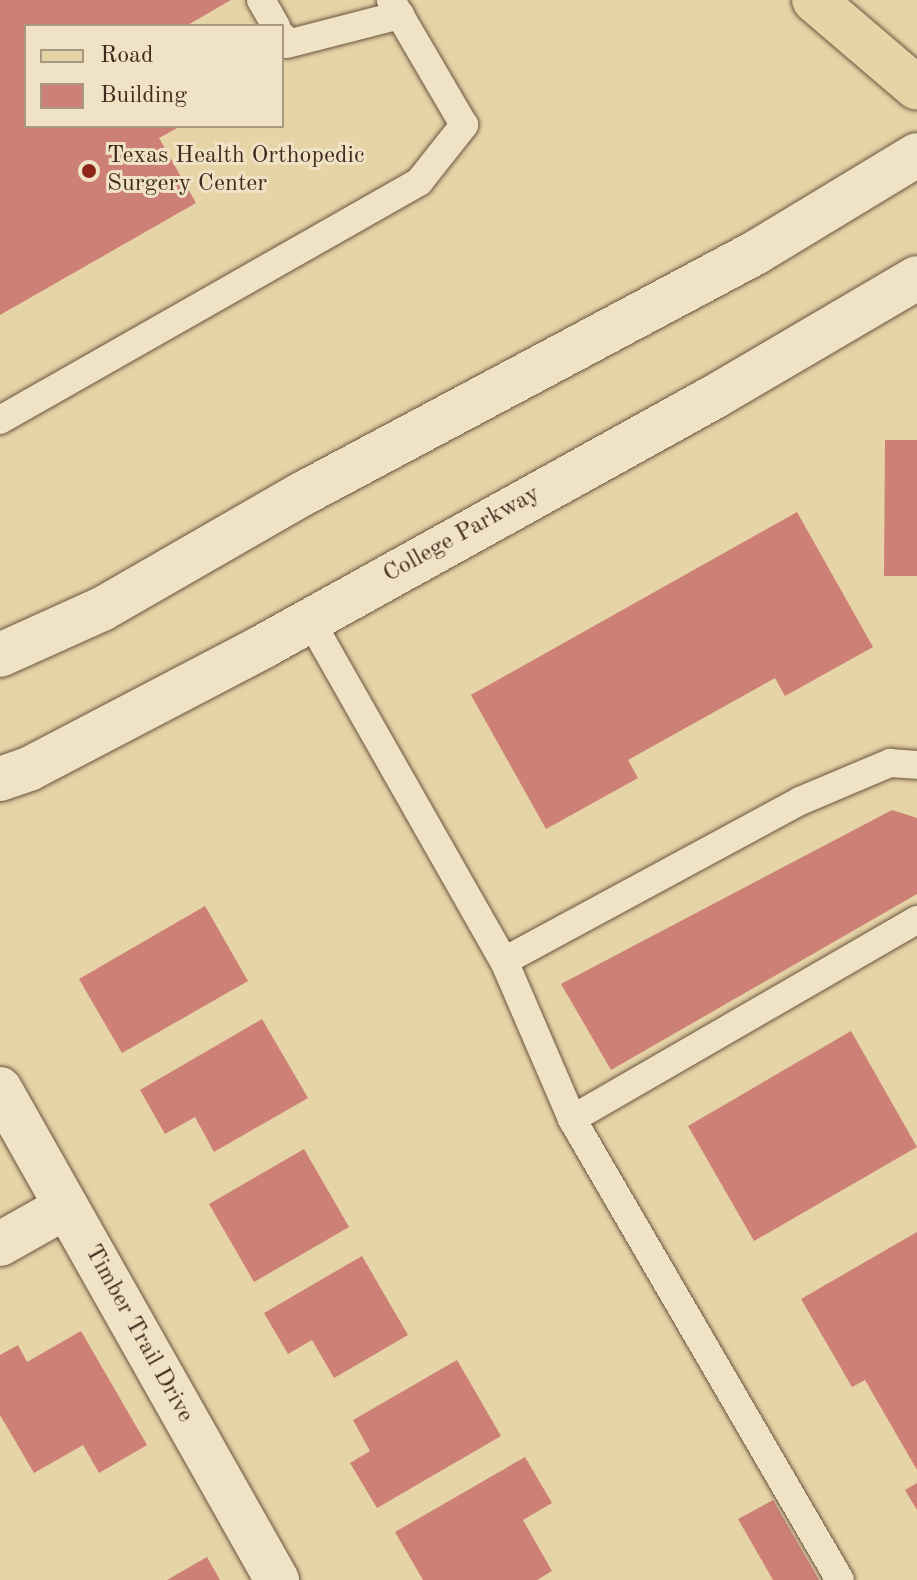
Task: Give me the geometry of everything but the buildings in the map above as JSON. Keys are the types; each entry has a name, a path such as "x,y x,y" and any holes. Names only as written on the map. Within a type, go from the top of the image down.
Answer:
{"main road":[{"path":"814,0 917,88"},
{"path":"0,655 102,609 304,493 755,253 917,155"},
{"name":"College Parkway","path":"0,779 29,769 310,620 714,397 917,278"},
{"name":"Timber Trail Drive","path":"0,1089 277,1580"},
{"path":"0,1244 66,1207"}],"lane":[{"path":"261,0 275,24"},
{"path":"0,420 419,182 464,125 396,7 287,44 284,39"},
{"path":"310,620 504,961 572,1119 840,1580"},
{"path":"504,961 800,801 890,763 917,765"},
{"path":"572,1119 917,920"}],"place":[{"name":"Texas Health Orthopedic Surgery Center","path":"89,171"}]}
